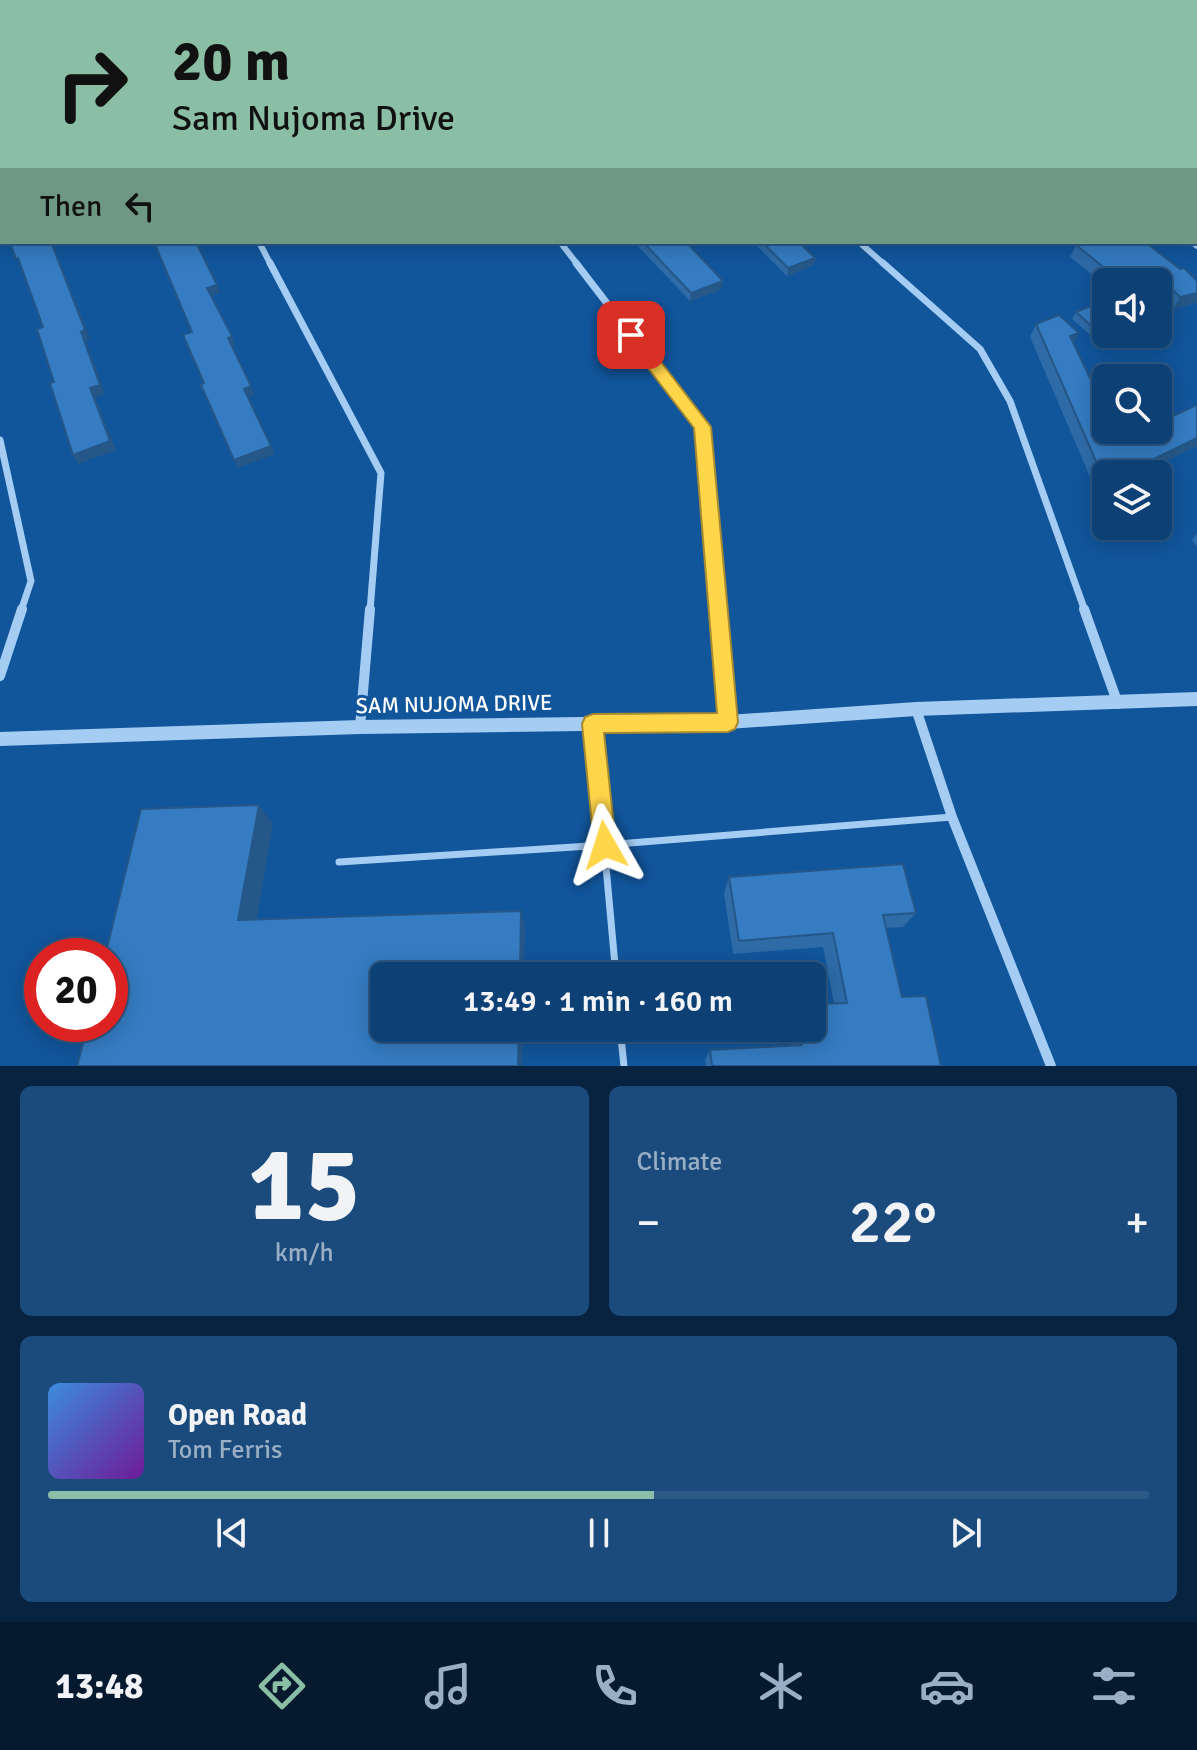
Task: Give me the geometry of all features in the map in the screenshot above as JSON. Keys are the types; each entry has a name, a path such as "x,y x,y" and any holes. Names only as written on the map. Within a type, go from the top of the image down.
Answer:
{"street":[{"path":"260,244 381,473 360,727"},
{"path":"562,244 702,427 728,722"},
{"path":"861,244 980,349 1010,401 1118,704"},
{"path":"0,440 31,581 0,676"},
{"name":"SAM NUJOMA DRIVE","path":"0,739 360,727 728,722 916,709 1197,699"},
{"path":"916,709 952,817 1051,1066"}],"lane":[{"path":"593,724 615,962"},
{"path":"339,862 605,845 952,817"},
{"path":"621,1042 624,1066"}],"building":[{"path":"11,244 52,244 85,330 81,332 100,385 90,388 110,441 73,455 37,329 43,327"},
{"path":"155,244 197,244 217,285 207,288 232,336 228,338 251,386 244,389 271,446 234,460 183,335 192,332"},
{"path":"645,244 688,244 723,281 691,293"},
{"path":"764,244 801,244 815,258 788,268"},
{"path":"1148,244 1180,269 1184,268 1197,281 1197,293 1180,297 1172,292 1172,268 1105,268 1076,245"},
{"path":"1092,305 1092,326 1076,312"},
{"path":"1059,315 1079,333 1070,336 1092,382 1092,444 1172,444 1172,417 1197,405 1197,438 1152,460 1096,460 1036,324"},
{"path":"259,805 238,920 521,911 520,962 370,962 370,1042 519,1042 518,1066 77,1066 83,1042 128,1042 128,938 109,938 141,809"},
{"path":"903,864 916,913 883,915 902,997 926,996 941,1066 712,1066 710,1050 826,1042 826,1004 847,1003 833,933 739,941 729,877"}],"route":[{"path":"605,845 593,724 728,722 702,427 631,335"}]}
